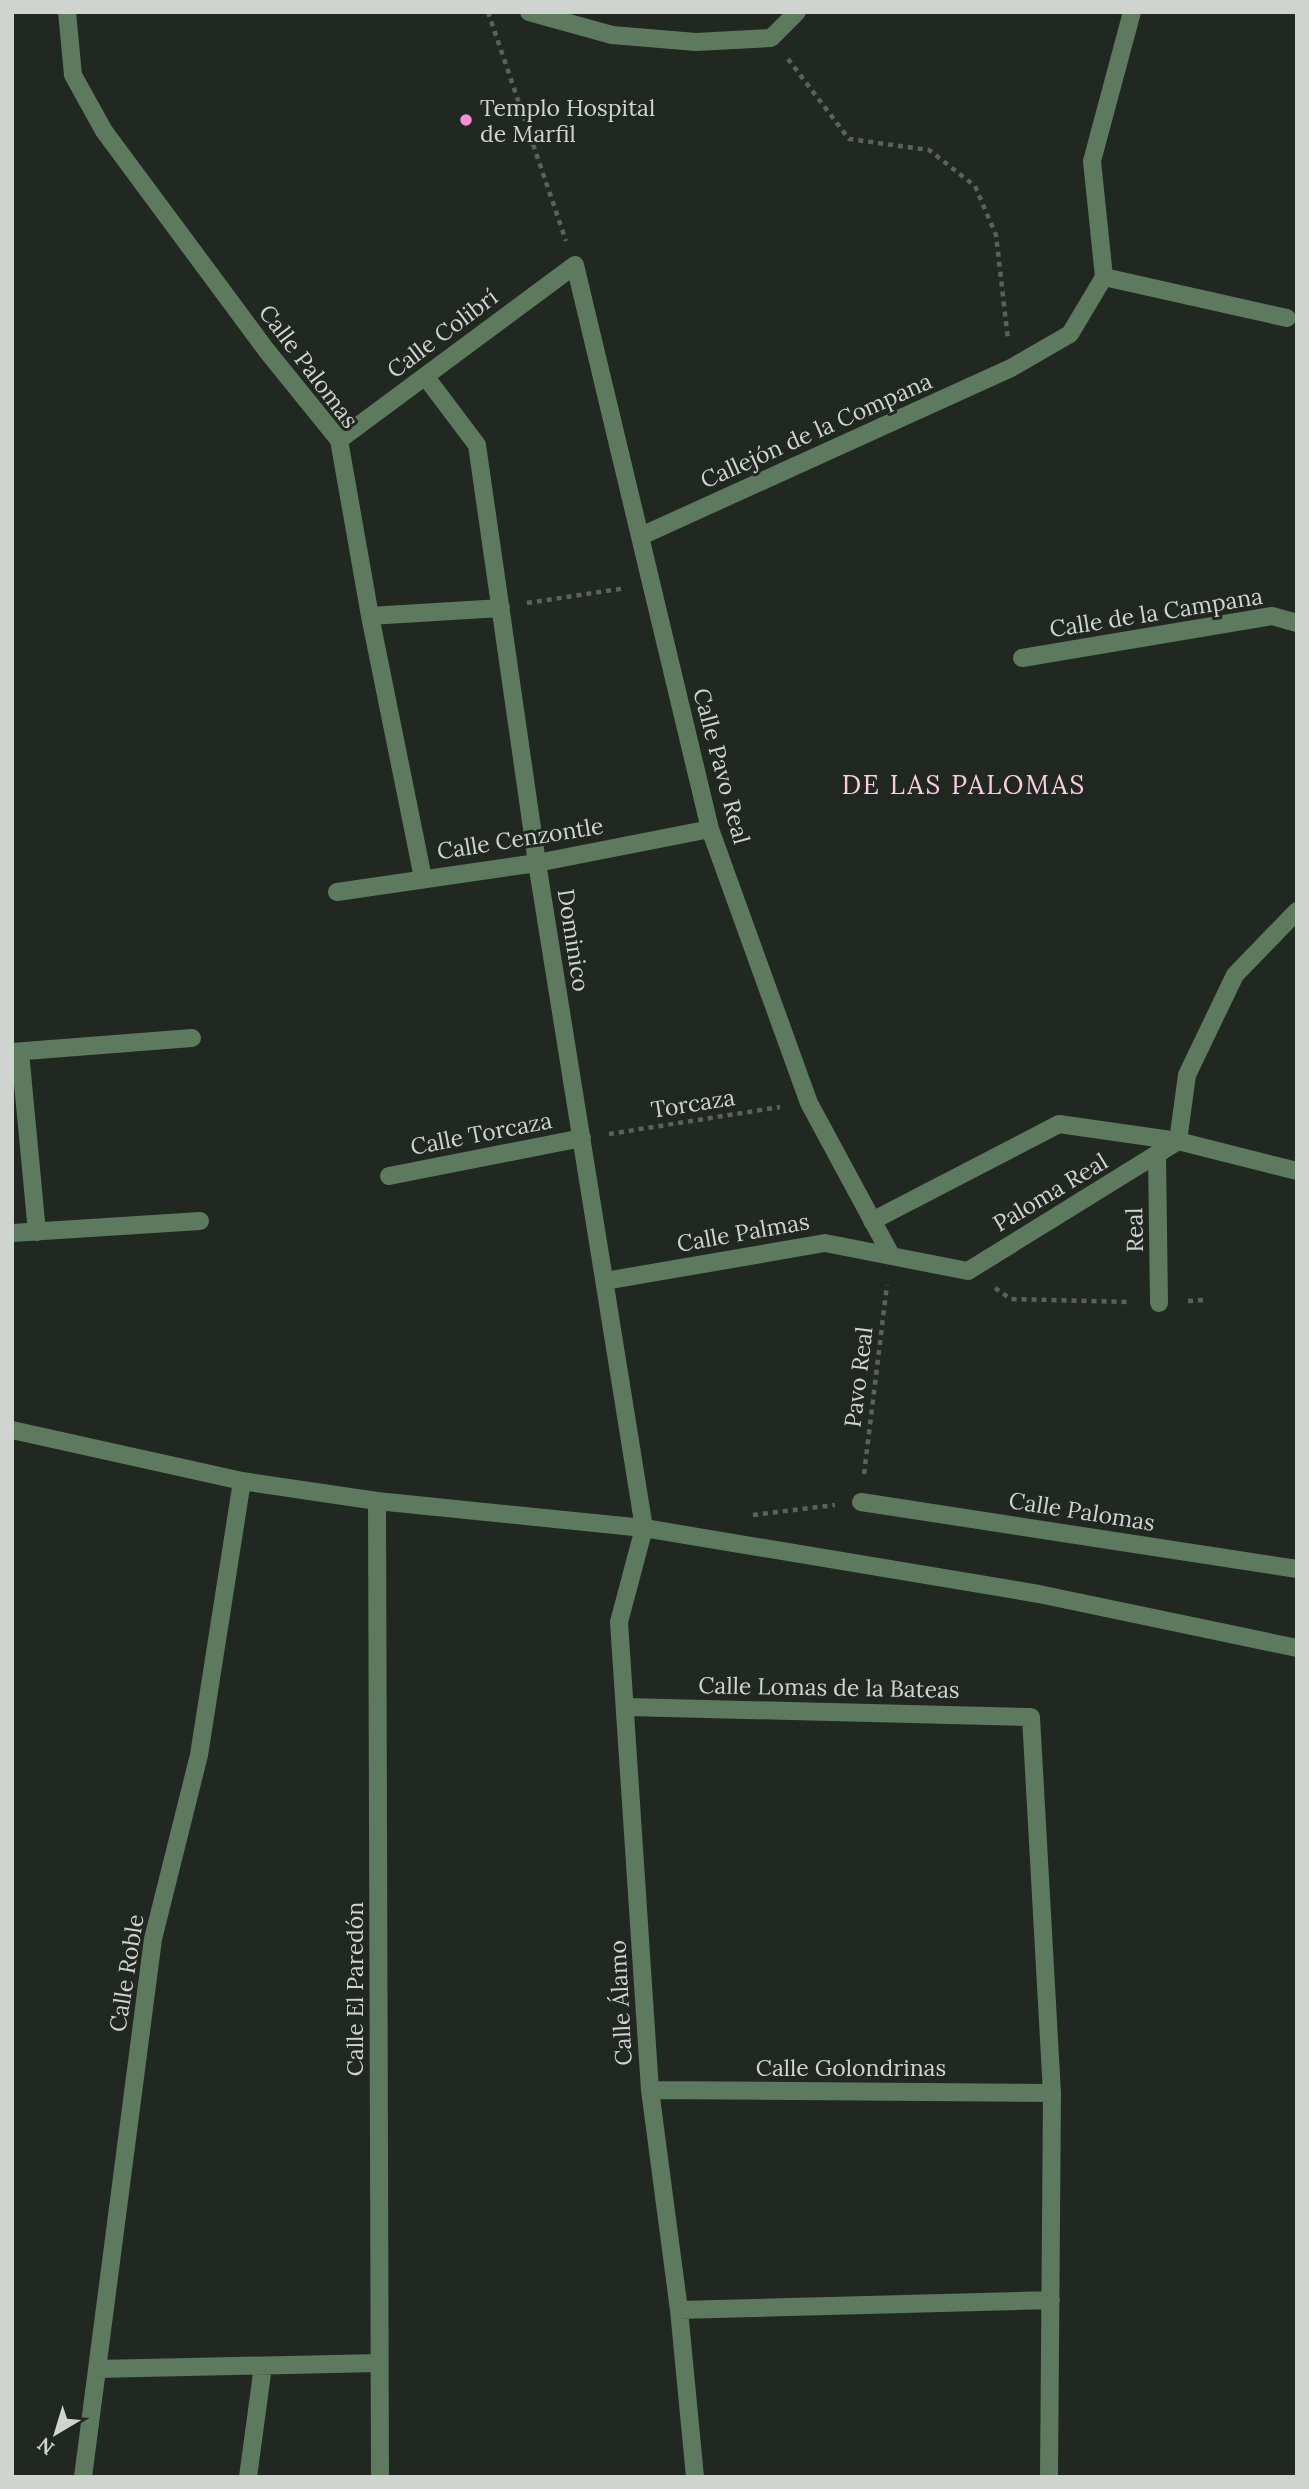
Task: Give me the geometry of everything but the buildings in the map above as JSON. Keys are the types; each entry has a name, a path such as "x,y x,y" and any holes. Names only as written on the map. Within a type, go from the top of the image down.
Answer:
{"street":[{"name":"Calle Palomas","path":"66,12 73,75 104,131 267,351 339,440 370,616 423,878"},
{"path":"529,12 612,35 696,42 771,37 797,12"},
{"path":"1132,12 1092,161 1104,277 1287,318"},
{"name":"Calle Colibrí","path":"339,440 575,265"},
{"name":"Calle Pavo Real","path":"575,265 710,829 809,1103 891,1255"},
{"name":"Callejón de la Compana","path":"641,536 1011,368 1070,334 1104,277"},
{"name":"Dominico","path":"425,376 477,445 537,863 645,1528"},
{"path":"370,616 501,608"},
{"name":"Calle de la Campana","path":"1022,659 1272,616 1297,623"},
{"name":"Calle Cenzontle","path":"337,892 537,863 710,829"},
{"path":"1178,1141 1187,1075 1235,975 1297,911"},
{"path":"37,1232 16,1052 192,1038"},
{"path":"872,1221 1059,1124 1178,1141 1297,1171"},
{"name":"Calle Torcaza","path":"389,1177 582,1138"},
{"name":"Paloma Real","path":"968,1271 1178,1141"},
{"name":"Real","path":"1157,1156 1159,1303"},
{"path":"12,1233 200,1221"},
{"name":"Calle Palmas","path":"605,1281 825,1243 891,1255"},
{"path":"891,1255 968,1271"},
{"path":"12,1430 242,1481 377,1502 645,1528 1039,1594 1297,1648"},
{"name":"Calle Roble","path":"83,2477 153,1939 199,1755 242,1481"},
{"name":"Calle El Paredón","path":"377,1502 380,2477"},
{"name":"Calle Palomas","path":"860,1502 1297,1569"},
{"name":"Calle Álamo","path":"645,1528 619,1622 627,1707 650,2090 679,2310 695,2477"},
{"name":"Calle Lomas de la Bateas","path":"627,1707 1031,1717 1052,2093"},
{"name":"Calle Golondrinas","path":"650,2090 1052,2093"},
{"path":"1049,2477 1052,2093"},
{"path":"679,2310 1051,2300"},
{"path":"97,2369 379,2363"},
{"path":"248,2477 262,2365"}],"path":[{"path":"488,12 575,265"},
{"path":"771,37 849,139 929,150 975,186 996,235 1011,368"},
{"path":"501,608 651,583"},
{"name":"Torcaza","path":"582,1138 809,1103"},
{"name":"Pavo Real","path":"860,1502 891,1255"},
{"path":"968,1271 1011,1298 1159,1303"}],"place":[{"name":"Templo Hospital de Marfil","path":"466,120"}],"district":[{"name":"DE LAS PALOMAS","path":"964,784"}]}
